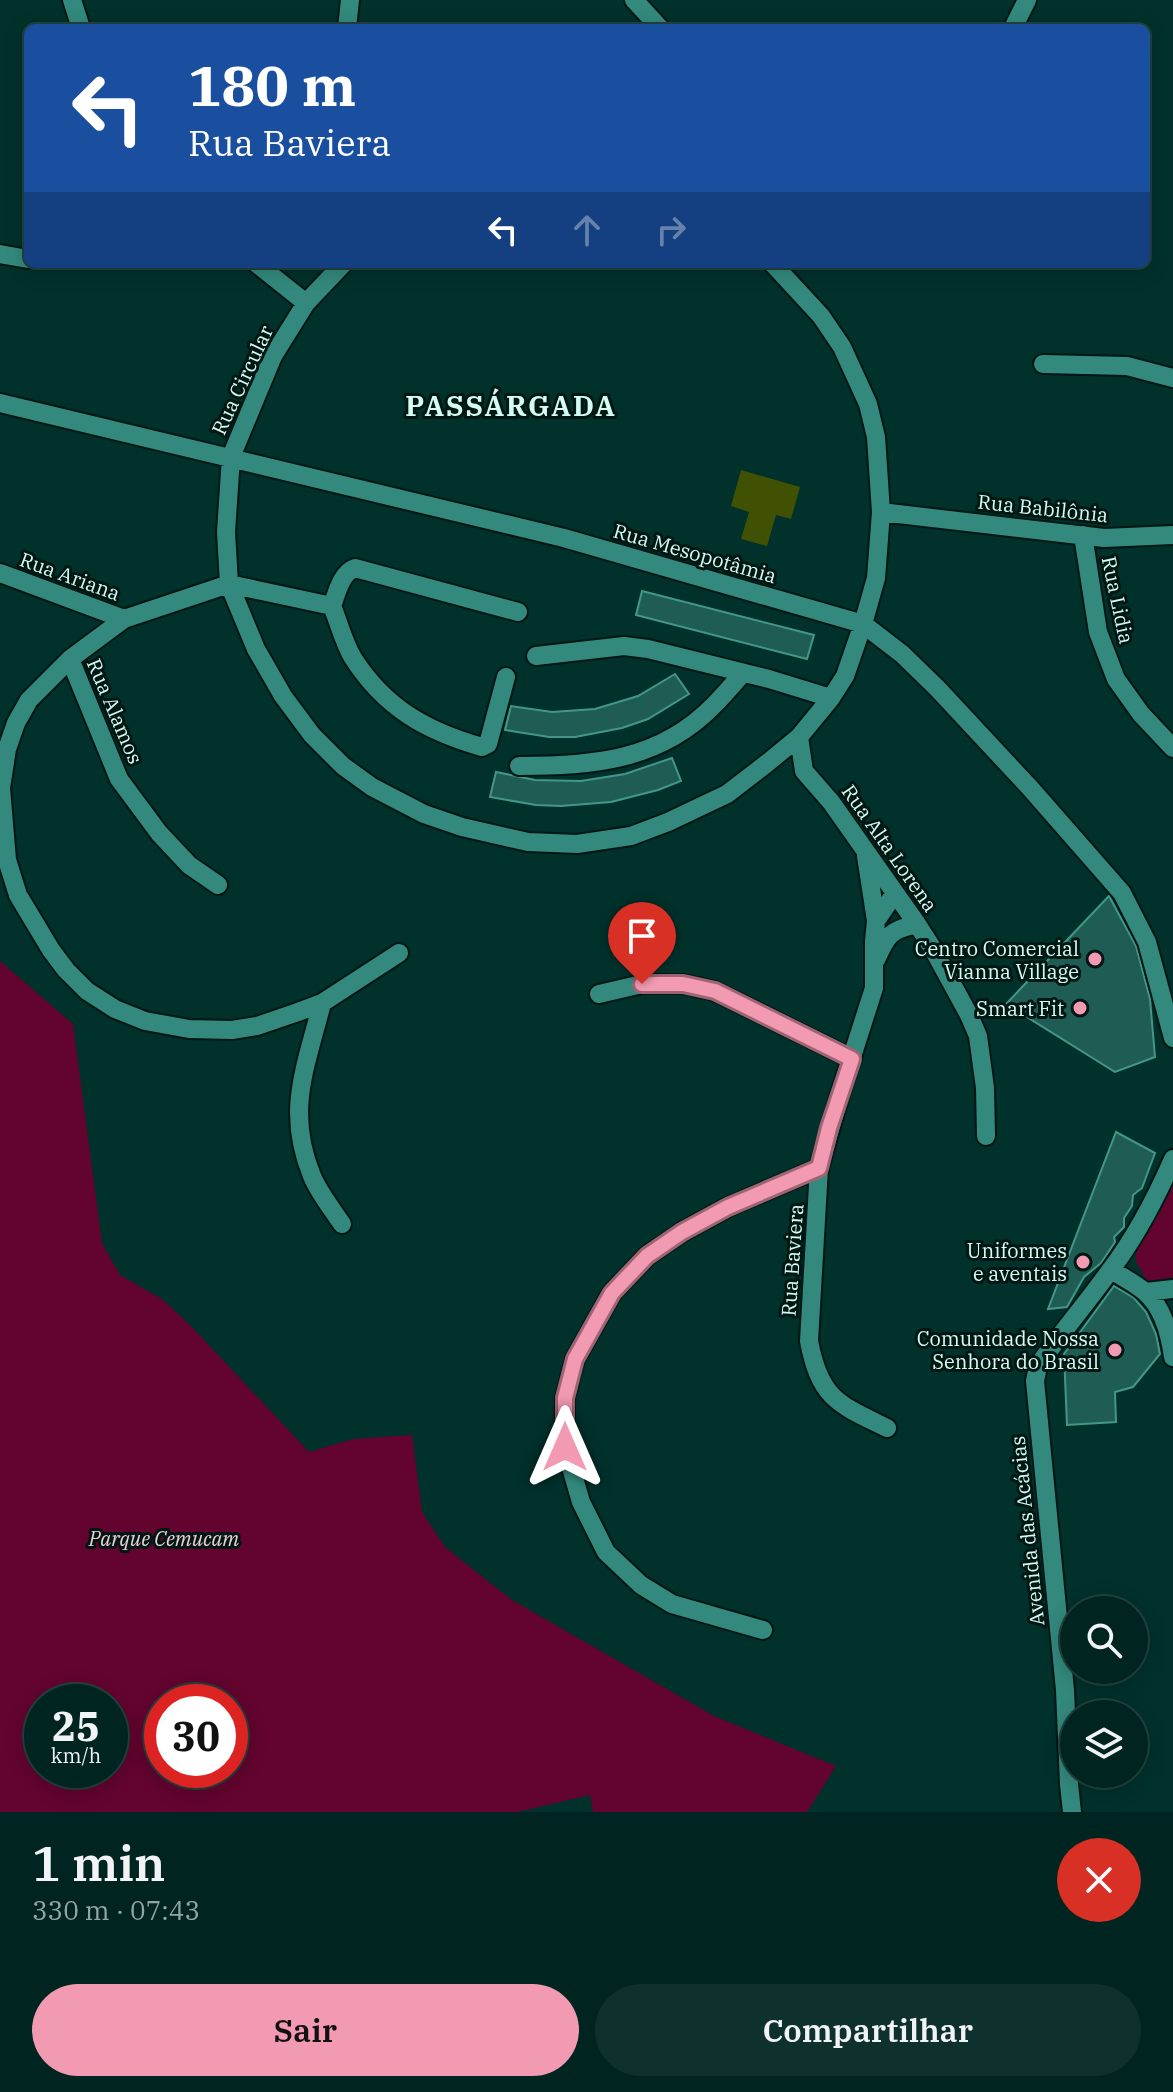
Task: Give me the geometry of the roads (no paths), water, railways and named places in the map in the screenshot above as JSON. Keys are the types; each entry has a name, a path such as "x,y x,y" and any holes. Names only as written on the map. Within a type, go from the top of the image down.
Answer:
{"street":[{"path":"72,0 80,24"},
{"path":"347,24 350,0"},
{"path":"634,0 656,24"},
{"path":"1015,24 1027,0"},
{"path":"0,254 24,258"},
{"path":"262,268 306,303"},
{"name":"Rua Circular","path":"339,268 306,303 273,356 231,457 226,532 229,584 256,649 283,696 312,735 343,766 372,787 424,814 462,827 528,842 577,844 631,836 727,794 799,737 845,676 876,578 881,512 876,437 868,404 842,347 821,316 777,268"},
{"path":"1043,364 1127,366 1173,378"},
{"name":"Rua Mesopotâmia","path":"0,403 564,538 863,624 902,654 937,688 1122,893 1147,942 1173,1038"},
{"name":"Rua Babilônia","path":"881,512 1104,538 1173,535"},
{"name":"Rua Lidia","path":"1083,535 1098,632 1116,679 1141,714 1173,748"},
{"path":"506,677 488,744 482,747 460,741 420,724 377,690 352,655 332,606 344,575 355,568 518,612"},
{"name":"Rua Ariana","path":"0,573 124,619"},
{"path":"332,606 229,584 124,619 70,659 29,700 16,723 7,749 1,788 7,860 18,895 66,970 87,991 115,1009 145,1021 189,1029 232,1030 257,1026 322,1003 399,953"},
{"path":"536,656 624,646 648,649 831,698"},
{"name":"Rua Alamos","path":"70,659 119,779 159,833 189,865 218,885"},
{"path":"519,766 572,766 620,758 658,745 713,707 743,673"},
{"path":"766,764 804,771 799,737"},
{"name":"Rua Alta Lorena","path":"804,771 831,802 917,924 969,1015 978,1036 985,1088 986,1136"},
{"name":"Rua Baviera","path":"865,849 876,921 874,988 819,1168 809,1341 813,1365 823,1387 845,1408 887,1428"},
{"path":"876,921 895,893"},
{"path":"875,962 885,939 892,932 917,924"},
{"path":"599,994 642,984 683,984 715,991 852,1059"},
{"path":"322,1003 298,1097 297,1117 312,1176 342,1224"},
{"name":"Avenida das Acácias","path":"1072,1812 1065,1690 1035,1381 1038,1366 1046,1354 1111,1270 1142,1221 1173,1159"},
{"path":"763,1630 672,1604 641,1585 606,1552 581,1502 565,1447 565,1398 575,1359 612,1293 647,1256 682,1232 728,1207 819,1168"},
{"path":"1111,1270 1146,1292 1158,1308 1166,1325 1173,1357"},
{"path":"1146,1292 1173,1289"}],"place":[{"name":"Centro Comercial Vianna Village","path":"1095,959"},
{"name":"Smart Fit","path":"1080,1008"},
{"name":"Uniformes e aventais","path":"1083,1262"},
{"name":"Comunidade Nossa Senhora do Brasil","path":"1115,1350"}],"district":[{"name":"PASSÁRGADA","path":"511,405"}],"park label":[{"name":"Parque Cemucam","path":"164,1538"}]}
